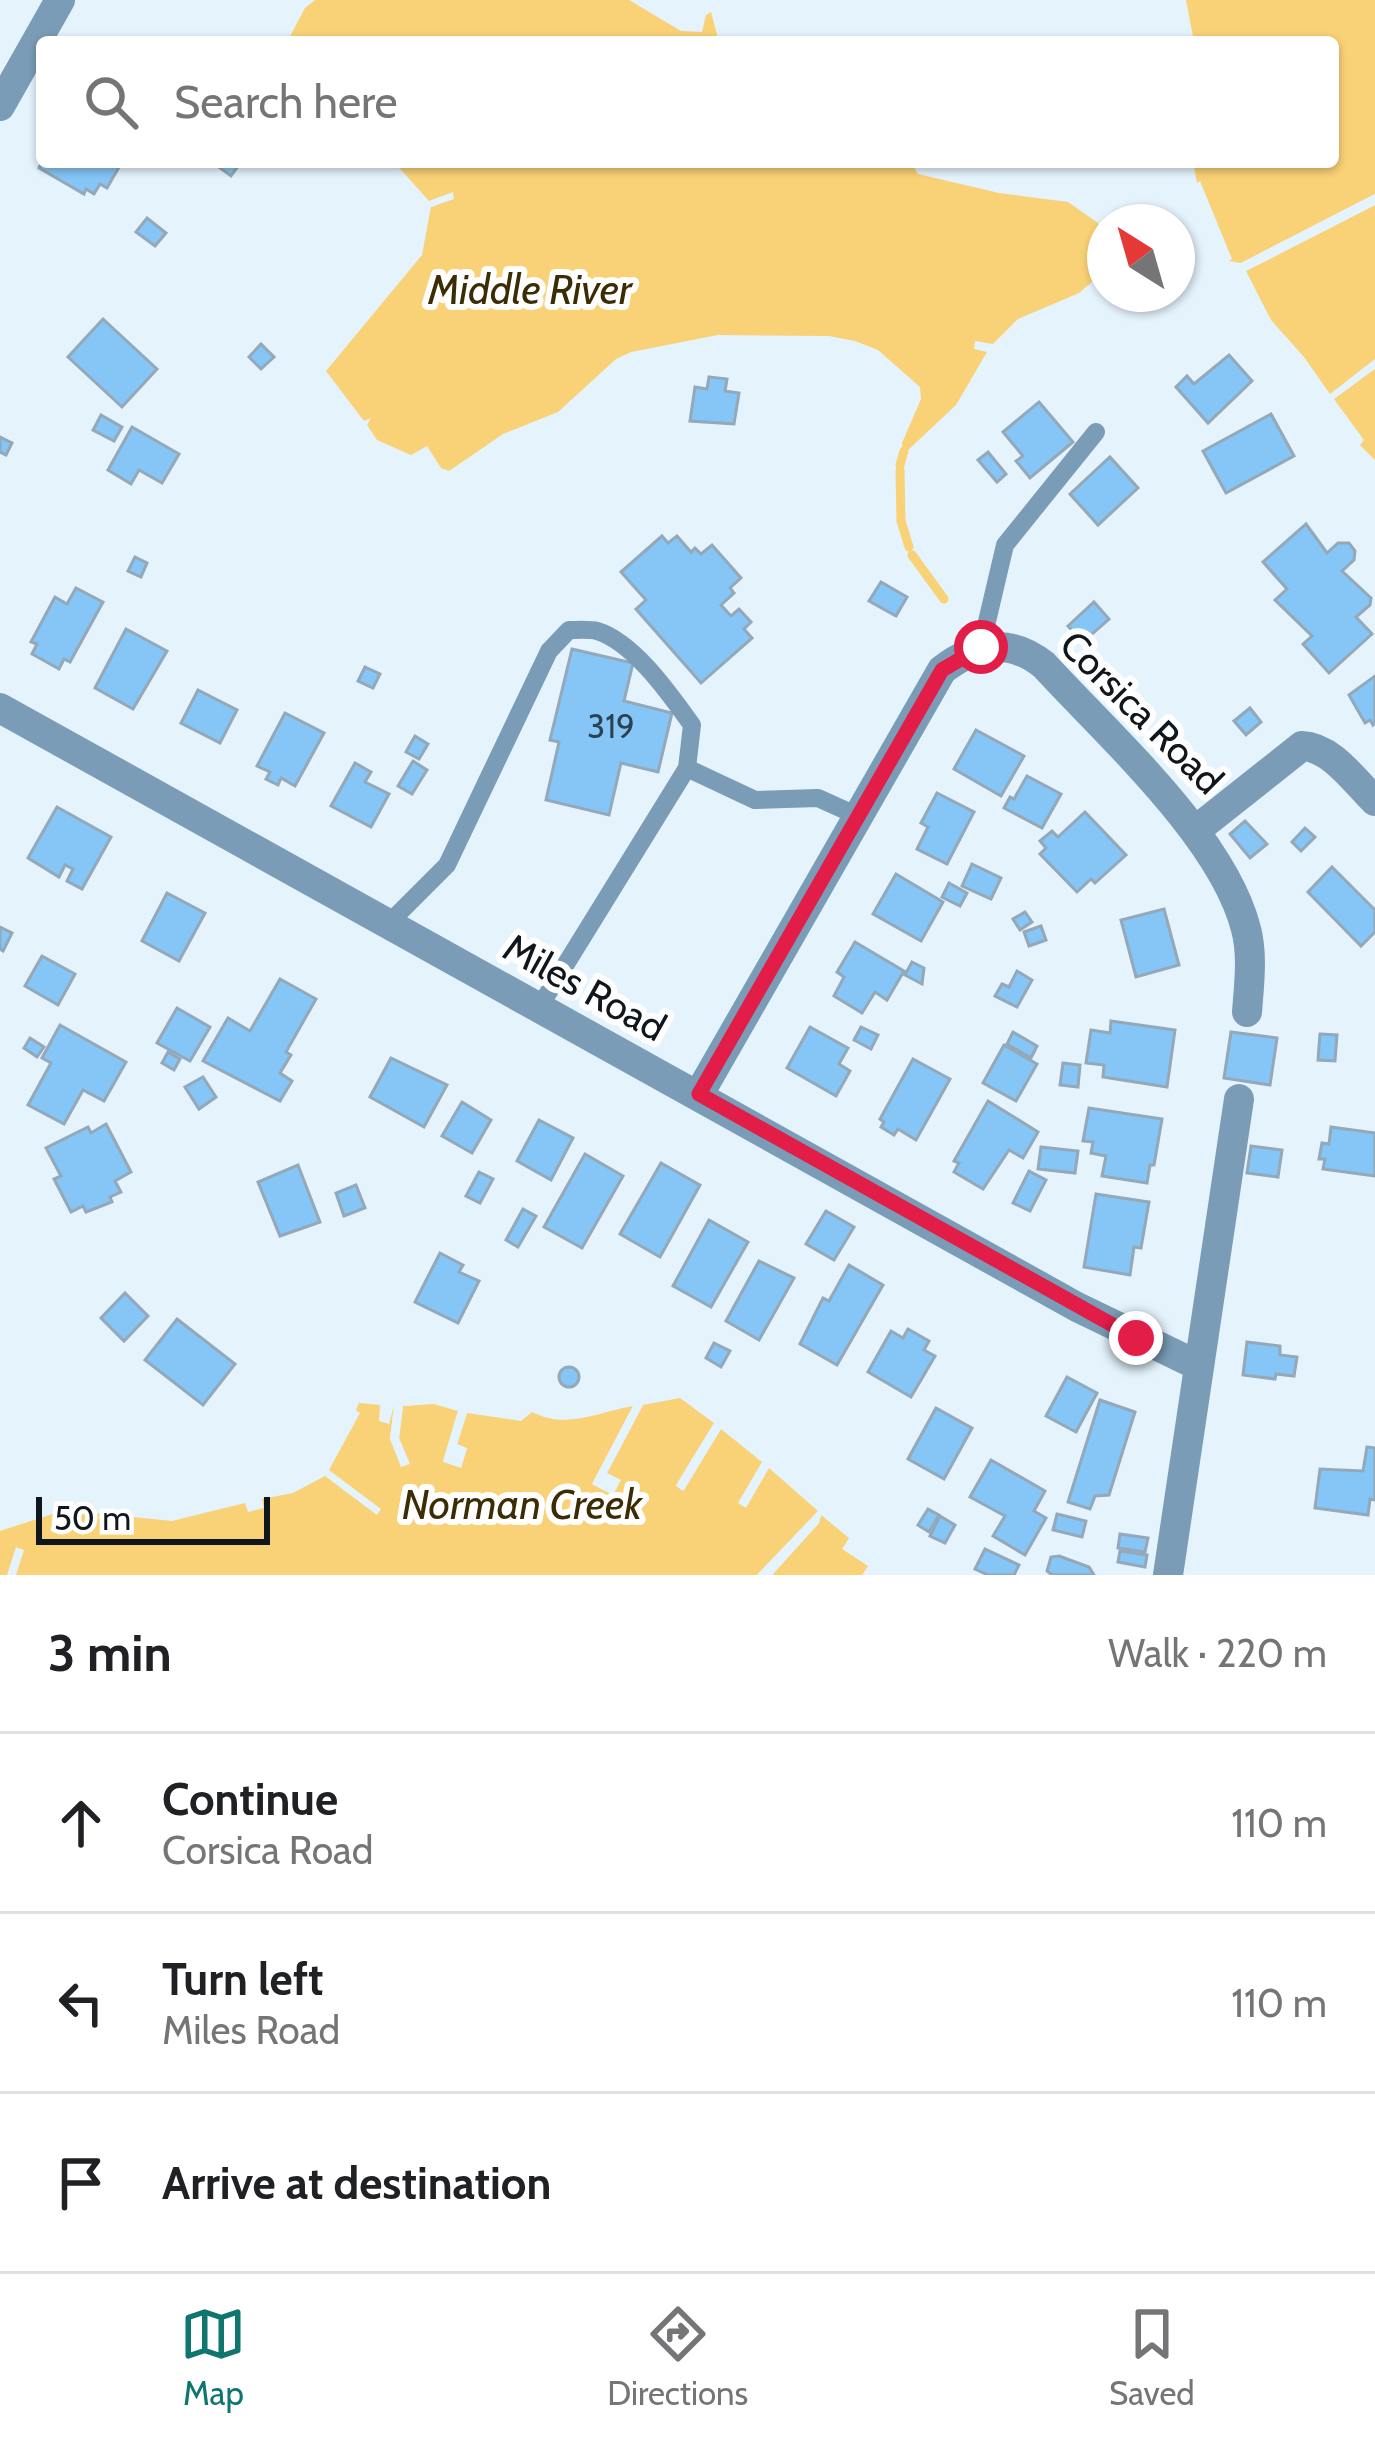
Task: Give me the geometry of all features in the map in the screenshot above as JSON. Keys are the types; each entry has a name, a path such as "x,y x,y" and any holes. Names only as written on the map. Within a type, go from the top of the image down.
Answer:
{"street":[{"path":"40,36 60,0"},
{"path":"0,106 36,42"},
{"path":"699,1094 942,670 981,647"},
{"name":"Corsica Road","path":"981,647 1026,650 1044,665 1196,830 1302,746 1328,754 1375,801"},
{"name":"Miles Road","path":"0,708 1097,1317 1197,1365"},
{"path":"1196,830 1226,876 1247,932 1247,1012"},
{"path":"1168,1575 1239,1100"}],"lane":[{"path":"981,647 1004,545 1096,432"},
{"path":"389,923 446,865 469,826 538,668 568,630 598,631 661,683 692,725 687,768 540,1006"},
{"path":"687,768 754,800 818,798 858,816"}],"water":[{"path":"315,0 629,0 681,31 702,32 711,12 717,36 290,36 305,8"},
{"path":"1186,0 1375,0 1375,194 1241,263 1229,261 1194,168 1339,168 1339,36 1193,36"},
{"name":"Middle River","path":"399,168 914,168 918,174 999,193 1068,202 1087,215 1087,286 1018,319 993,344 975,341 974,349 987,352 956,405 907,451 902,450 902,443 921,399 920,387 878,350 829,336 718,335 616,359 558,412 503,434 449,471 441,468 427,446 411,455 377,440 367,425 371,418 364,421 326,371 422,255 431,207 454,199 453,192 429,201"},
{"path":"1375,205 1375,359 1330,394 1271,320 1246,271"},
{"path":"1375,369 1375,460 1360,445 1364,440 1334,399"},
{"name":"Norman Creek","path":"680,1398 714,1423 676,1485 684,1490 721,1429 762,1462 738,1503 746,1508 769,1468 818,1511 757,1575 16,1575 24,1550 16,1547 7,1575 0,1575 0,1531 65,1510 172,1521 245,1503 248,1512 264,1508 262,1499 293,1493 325,1476 377,1515 381,1509 329,1470 360,1413 356,1410 359,1403 380,1405 379,1421 389,1424 394,1405 390,1439 409,1463 399,1438 403,1406 434,1404 458,1411 443,1461 461,1467 467,1449 457,1445 467,1413 521,1421 532,1412 570,1420 633,1406 592,1484 613,1495 620,1481 607,1473 643,1405"},
{"path":"821,1515 849,1538 842,1549 868,1566 862,1575 772,1575 819,1523"}],"pier":[{"path":"1375,194 1375,205 1246,271 1241,263"},
{"path":"391,1399 436,1399 435,1403 403,1406 399,1438 410,1464 401,1467 390,1439 394,1406 386,1404"},
{"path":"643,1405 607,1473 621,1480 613,1495 592,1484 633,1406"},
{"path":"458,1411 467,1413 457,1444 467,1448 461,1468 443,1462"},
{"path":"714,1423 721,1429 683,1491 676,1486"},
{"path":"818,1511 819,1523 772,1575 757,1575"}],"building":[{"path":"39,168 119,168 107,188 100,184 94,194 86,189 84,194"},
{"path":"147,218 166,233 155,246 136,232"},
{"path":"103,319 157,369 122,407 68,357"},
{"path":"261,344 274,357 261,369 249,357"},
{"path":"1229,355 1252,381 1208,423 1176,387 1187,376 1194,384"},
{"path":"709,377 727,379 725,391 739,393 734,424 690,421 695,387 707,389"},
{"path":"1039,402 1073,442 1030,478 1016,461 1023,456 1003,432"},
{"path":"1271,414 1294,456 1226,493 1203,451"},
{"path":"101,415 122,427 114,441 93,430"},
{"path":"132,427 179,454 162,483 139,470 131,484 108,470"},
{"path":"0,437 12,443 6,455 0,452"},
{"path":"988,452 1006,474 997,482 978,460"},
{"path":"1110,457 1138,488 1098,525 1070,494"},
{"path":"1306,524 1327,553 1338,543 1349,543 1354,560 1342,571 1371,598 1356,617 1372,634 1329,673 1303,644 1312,636 1275,600 1287,589 1263,562"},
{"path":"662,536 668,543 677,536 691,552 695,548 701,554 712,545 741,578 721,605 731,616 739,609 751,622 744,629 752,638 701,683 636,609 646,600 621,572"},
{"path":"135,557 147,563 141,577 128,571"},
{"path":"881,582 907,597 896,616 869,601"},
{"path":"76,588 103,602 70,662 64,659 59,669 32,654 37,644 31,642 55,597 67,604"},
{"path":"1094,602 1109,619 1083,642 1068,626"},
{"path":"126,629 167,651 133,709 95,688"},
{"path":"572,649 633,663 624,701 672,713 658,772 621,763 609,815 546,800 559,742 550,740"},
{"path":"365,667 380,674 373,688 358,681"},
{"path":"1375,676 1373,725 1370,720 1365,723 1349,695"},
{"path":"198,690 237,710 220,743 181,723"},
{"path":"1250,708 1261,722 1246,735 1234,721"},
{"path":"285,713 324,733 295,786 281,778 278,785 266,779 270,772 257,766"},
{"path":"976,730 1024,756 1001,796 954,769"},
{"path":"415,736 428,744 419,759 406,752"},
{"path":"413,761 427,770 412,794 398,786"},
{"path":"355,763 371,772 365,782 389,794 371,827 331,806"},
{"path":"1027,776 1061,794 1042,828 1004,808"},
{"path":"937,793 974,812 947,864 917,849 928,827 921,823"},
{"path":"57,807 111,837 82,889 67,881 73,869 65,865 59,877 28,858"},
{"path":"1085,812 1126,855 1095,883 1091,879 1077,892 1040,854 1046,848 1040,841 1052,831 1058,837"},
{"path":"1245,821 1267,844 1250,858 1230,834"},
{"path":"1305,828 1315,837 1301,851 1292,842"},
{"path":"972,864 1001,878 991,899 962,886"},
{"path":"1332,867 1375,910 1375,932 1361,946 1308,892"},
{"path":"896,874 943,902 921,941 873,914"},
{"path":"949,883 967,893 960,906 942,897"},
{"path":"167,893 205,913 179,961 142,941"},
{"path":"1164,909 1179,965 1136,977 1121,920"},
{"path":"1025,912 1032,922 1020,930 1013,919"},
{"path":"1041,926 1046,940 1029,946 1024,932"},
{"path":"0,927 12,933 3,951 0,949"},
{"path":"855,942 904,971 887,1000 875,992 862,1013 834,996 844,977 837,972"},
{"path":"42,956 75,974 58,1005 25,986"},
{"path":"912,962 924,968 922,984 905,975"},
{"path":"1017,971 1032,980 1017,1007 995,996 1002,984 1009,987"},
{"path":"280,979 316,999 286,1052 291,1055 280,1073 292,1081 280,1101 203,1061 228,1018 250,1031"},
{"path":"177,1008 210,1027 190,1061 157,1043"},
{"path":"1111,1021 1175,1030 1167,1087 1103,1077 1104,1065 1086,1063 1091,1030 1110,1033"},
{"path":"60,1025 126,1062 104,1101 83,1090 64,1124 28,1105 51,1063 42,1058"},
{"path":"810,1027 848,1048 839,1064 850,1071 836,1096 787,1068"},
{"path":"861,1027 878,1035 871,1049 854,1040"},
{"path":"1013,1032 1037,1046 1031,1058 1007,1044"},
{"path":"1231,1032 1277,1038 1270,1085 1224,1078"},
{"path":"1320,1034 1337,1035 1335,1061 1318,1060"},
{"path":"30,1038 44,1047 37,1057 24,1048"},
{"path":"1004,1045 1037,1064 1016,1101 983,1083"},
{"path":"168,1052 180,1059 174,1070 162,1063"},
{"path":"391,1058 447,1085 424,1127 370,1097"},
{"path":"913,1059 950,1079 916,1140 898,1129 894,1135 881,1127 880,1119"},
{"path":"1063,1063 1080,1065 1078,1087 1060,1085"},
{"path":"203,1077 216,1097 199,1109 185,1087"},
{"path":"988,1101 1038,1132 1023,1158 1009,1150 983,1189 954,1172 959,1163 954,1161"},
{"path":"462,1102 491,1120 472,1153 442,1136"},
{"path":"1089,1108 1162,1119 1147,1183 1102,1176 1106,1156 1091,1153 1093,1142 1083,1141"},
{"path":"539,1120 573,1138 551,1180 517,1161"},
{"path":"106,1124 131,1172 115,1181 121,1192 110,1197 112,1202 71,1212 54,1179 61,1176 46,1148 88,1127 91,1133"},
{"path":"1331,1127 1375,1133 1375,1176 1323,1169 1325,1159 1319,1159 1322,1143 1329,1144"},
{"path":"1251,1146 1282,1150 1278,1177 1247,1173"},
{"path":"1041,1147 1078,1151 1075,1173 1038,1169"},
{"path":"585,1154 623,1176 582,1248 544,1227"},
{"path":"661,1163 700,1185 660,1257 620,1234"},
{"path":"298,1165 320,1222 280,1236 258,1182"},
{"path":"1029,1171 1046,1180 1030,1211 1013,1203"},
{"path":"479,1172 493,1179 480,1203 466,1196"},
{"path":"356,1185 365,1208 344,1216 336,1193"},
{"path":"1096,1194 1149,1202 1141,1248 1134,1247 1130,1275 1084,1267"},
{"path":"523,1209 536,1216 518,1247 506,1240"},
{"path":"826,1211 854,1227 834,1260 806,1244"},
{"path":"709,1220 748,1242 711,1307 673,1286"},
{"path":"440,1253 463,1265 459,1272 479,1281 458,1323 415,1302"},
{"path":"759,1261 794,1278 759,1340 726,1321"},
{"path":"849,1265 883,1285 837,1365 800,1344 823,1298 829,1301"},
{"path":"125,1293 148,1316 124,1341 101,1318"},
{"path":"177,1319 235,1364 203,1405 145,1360"},
{"path":"908,1329 929,1341 924,1350 935,1356 911,1397 868,1372 891,1331 903,1338"},
{"path":"1247,1342 1280,1346 1280,1355 1297,1357 1294,1376 1243,1375"},
{"path":"714,1343 730,1351 721,1367 706,1358"},
{"path":"569,1367 579,1377 569,1387 559,1377"},
{"path":"1067,1377 1097,1393 1076,1432 1046,1416"},
{"path":"1100,1400 1135,1412 1109,1495 1095,1496 1090,1509 1068,1502"},
{"path":"936,1408 972,1428 944,1479 908,1459"},
{"path":"1367,1447 1375,1448 1375,1500 1370,1499 1368,1515 1315,1508 1320,1469 1363,1471"},
{"path":"991,1460 1045,1491 1034,1511 1046,1518 1025,1555 993,1536 1005,1516 970,1497"},
{"path":"928,1509 939,1515 929,1532 918,1525"},
{"path":"1057,1514 1086,1521 1082,1537 1053,1530"},
{"path":"940,1516 955,1525 945,1543 930,1536"},
{"path":"1120,1534 1148,1538 1145,1552 1118,1548"},
{"path":"985,1549 1019,1565 1014,1575 988,1575 975,1569"},
{"path":"1120,1551 1147,1555 1145,1567 1118,1562"},
{"path":"1051,1557 1089,1567 1094,1575 1052,1575 1047,1571"}],"waterway":[{"path":"900,465 904,451"},
{"path":"900,470 901,521 909,547"},
{"path":"912,555 944,599"}],"route":[{"path":"981,647 942,670 699,1094 1136,1338"}]}
